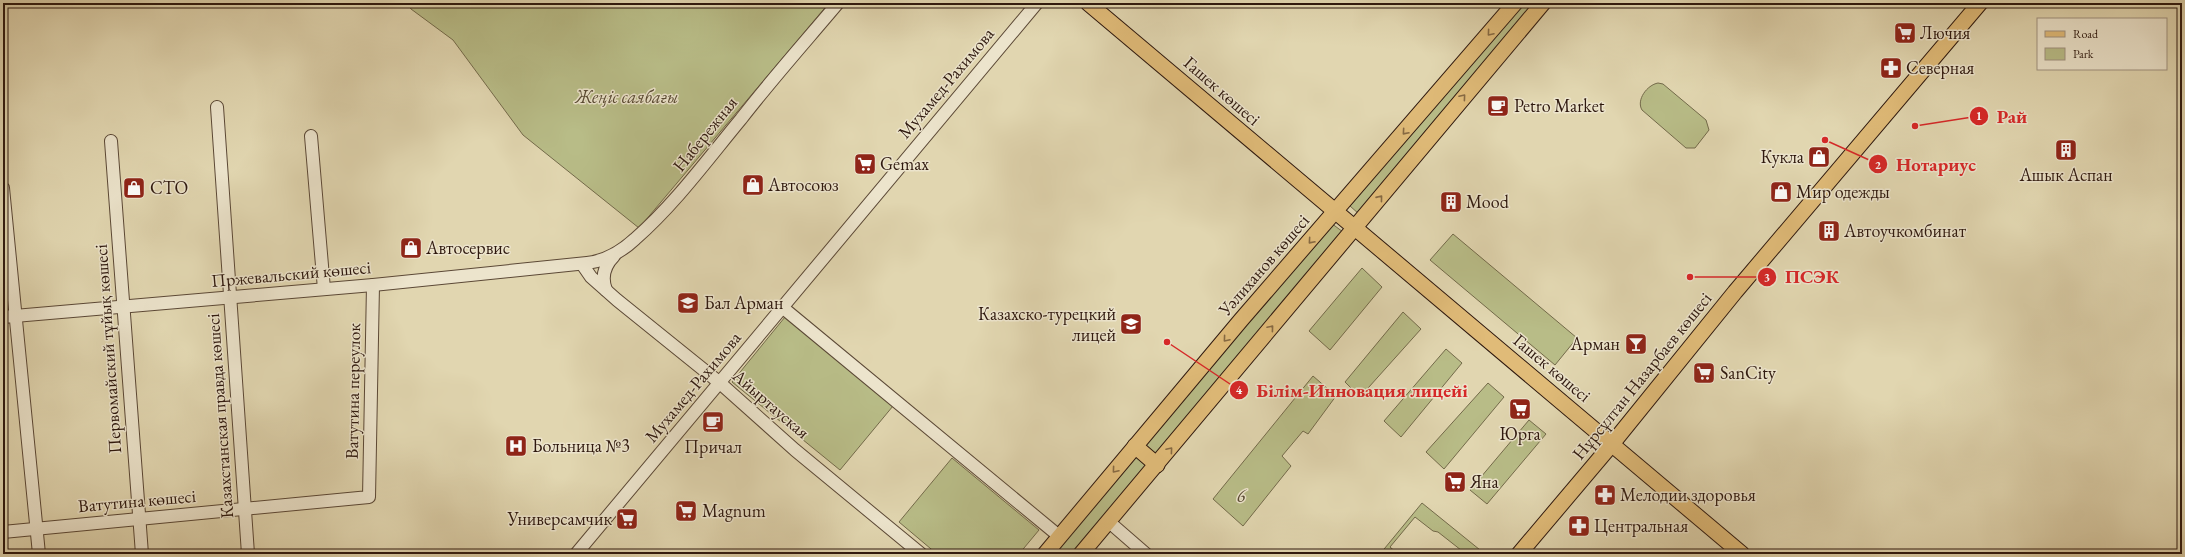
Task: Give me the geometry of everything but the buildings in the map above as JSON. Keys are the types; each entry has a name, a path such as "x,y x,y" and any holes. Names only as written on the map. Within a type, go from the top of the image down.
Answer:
{"main road":[{"name":"Гашек көшесі","path":"1088,3 1742,554"},
{"name":"Уәлиханов көшесі","path":"1044,554 1334,209 1515,3"},
{"path":"1081,554 1356,228 1424,143 1543,3"},
{"name":"Нұрсұлтан Назарбаев көшесі","path":"1519,554 1612,444 1735,292 1980,3"},
{"path":"1135,446 1157,465"}],"street":[{"name":"Набережная","path":"582,264 598,261 615,254 636,239 702,168 740,119 838,3"},
{"name":"Мухамед-Рахимова","path":"576,554 1037,3"},
{"name":"Казахстанская правда көшесі","path":"217,107 248,554"},
{"path":"311,136 324,289"},
{"name":"Первомайский тұйық көшесі","path":"111,141 142,554"},
{"path":"3,188 40,554"},
{"path":"606,290 603,280 604,269 615,254"},
{"name":"Пржевальский көшесі","path":"3,317 124,308 582,264"},
{"name":"Айыртауская","path":"582,264 591,277 606,290 720,383 795,450 921,554"},
{"name":"Ватутина переулок","path":"369,497 373,285"},
{"path":"782,307 1060,536"},
{"name":"Ватутина көшесі","path":"3,532 369,497"},
{"path":"1108,521 1146,554"}],"green space":[{"name":"Жеңіс саябағы","path":"407,3 829,3 639,228 523,135 453,40 411,9"},
{"path":"1521,3 1536,3 1359,214 1350,206"},
{"path":"1658,83 1663,84 1706,120 1709,130 1695,148 1686,148 1642,110 1640,102 1644,94 1650,87"},
{"path":"1331,223 1343,232 1071,554 1052,554"},
{"path":"1453,234 1577,338 1555,365 1430,260"},
{"path":"1362,268 1382,287 1330,350 1309,331"},
{"path":"1403,312 1421,329 1360,397 1345,382"},
{"path":"785,317 893,406 840,470 732,382"},
{"path":"1446,349 1462,363 1401,437 1384,421"},
{"name":"6","path":"1313,376 1336,396 1308,434 1303,431 1282,456 1291,466 1243,526 1213,499"},
{"path":"1488,383 1504,397 1444,469 1426,452"},
{"path":"1529,420 1546,434 1487,504 1470,490"},
{"path":"952,458 1039,530 1019,554 937,554 899,522"},
{"path":"1422,503 1485,554 1466,554 1438,532 1433,531 1415,517 1390,547 1398,554 1380,554"}],"place":[{"name":"Лючия","path":"1905,33"},
{"name":"Северная","path":"1891,68"},
{"name":"Petro Market","path":"1498,106"},
{"name":"Рай","path":"1915,126"},
{"name":"Нотариус","path":"1825,140"},
{"name":"Ашык Аспан","path":"2066,150"},
{"name":"Кукла","path":"1819,157"},
{"name":"Gemax","path":"865,164"},
{"name":"Автосоюз","path":"753,185"},
{"name":"СТО","path":"134,188"},
{"name":"Мир одежды","path":"1781,192"},
{"name":"Mood","path":"1451,202"},
{"name":"Автоучкомбинат","path":"1829,231"},
{"name":"Автосервис","path":"411,248"},
{"name":"ПСЭК","path":"1690,277"},
{"name":"Бал Арман","path":"688,303"},
{"name":"Казахско-турецкий лицей","path":"1131,324"},
{"name":"Білім-Инновация лицейі","path":"1167,342"},
{"name":"Арман","path":"1636,344"},
{"name":"SanCity","path":"1704,373"},
{"name":"Юрга","path":"1520,409"},
{"name":"Причал","path":"713,422"},
{"name":"Больница №3","path":"516,446"},
{"name":"Яна","path":"1455,482"},
{"name":"Мелодии здоровья","path":"1605,495"},
{"name":"Magnum","path":"686,511"},
{"name":"Универсамчик","path":"627,519"},
{"name":"Центральная","path":"1579,526"}]}
